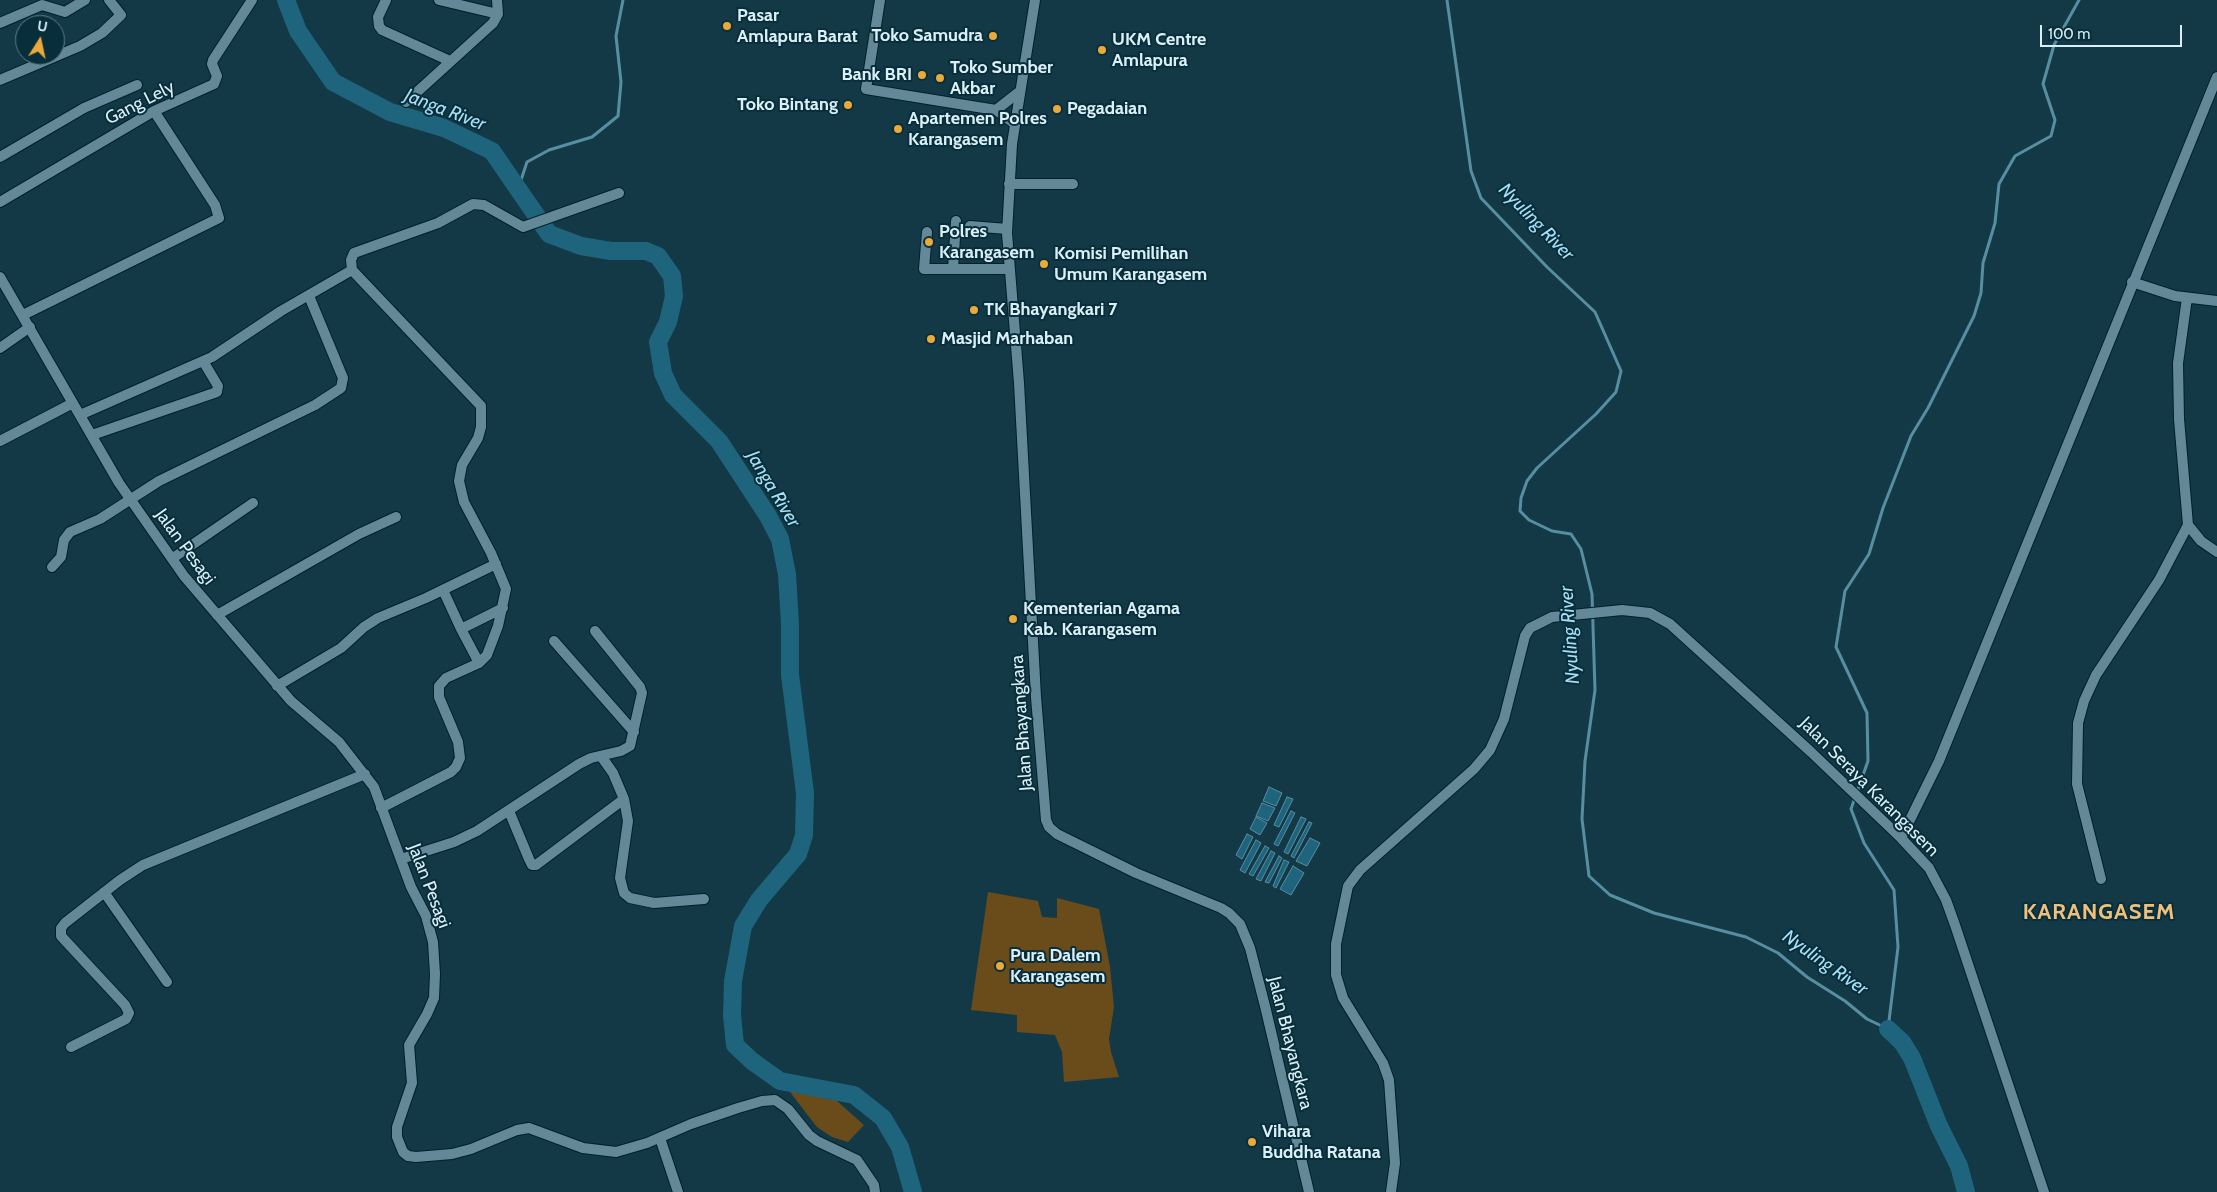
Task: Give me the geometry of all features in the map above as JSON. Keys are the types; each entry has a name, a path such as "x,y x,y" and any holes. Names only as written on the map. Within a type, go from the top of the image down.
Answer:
{"street":[{"path":"0,23 42,5 65,12 85,0"},
{"path":"0,80 80,46 102,32 121,15 109,0"},
{"name":"Gang Lely","path":"0,202 154,111 214,84 217,76 212,64 213,60 252,0"},
{"path":"386,0 378,17 379,26 382,30 450,61"},
{"path":"439,0 498,14"},
{"path":"406,102 487,30 498,14 498,0"},
{"path":"880,0 866,89 996,110 1015,124"},
{"name":"Jalan Bhayangkara","path":"1035,0 1019,91 1009,184 1007,229 1019,384 1036,697 1047,824 1057,834 1075,844 1221,908 1240,924 1250,948 1265,1006 1309,1192"},
{"path":"1901,838 1939,762 2132,282 2217,77"},
{"path":"0,157 84,108 137,85"},
{"path":"996,110 1019,91"},
{"path":"23,315 219,218 215,205 154,111"},
{"path":"1009,184 1073,184"},
{"path":"382,808 451,772 456,767 460,758 458,742 439,697 439,686 446,678 480,663 492,649 506,589 496,564 464,502 459,481 462,465 478,438 481,427 481,406 352,270 351,260 354,253 438,223 473,204 484,205 523,228 619,193"},
{"path":"953,269 956,221"},
{"path":"970,226 1007,229"},
{"path":"927,232 924,269 1010,269"},
{"path":"80,415 203,361 281,311 352,270"},
{"name":"Jalan Pesagi","path":"0,277 129,498 184,576 301,712 338,742 374,787 411,887 431,930 435,974 432,1005 408,1045 412,1083 397,1127 397,1137 403,1152 408,1156 416,1157 452,1154 470,1149 517,1130 529,1128 583,1148 601,1152 616,1152 660,1138 713,1116 762,1101 775,1100 788,1109 809,1135 817,1141 854,1157 874,1185 875,1192"},
{"path":"2132,282 2153,290 2187,298 2217,301"},
{"path":"52,567 61,557 66,536 100,518 129,498 204,457 315,405 341,388 343,378 309,296"},
{"path":"2187,298 2178,363 2179,419 2188,525 2200,541 2217,552"},
{"path":"0,348 30,327"},
{"path":"92,436 217,392 218,386 203,361"},
{"path":"0,441 72,402"},
{"path":"173,558 253,503"},
{"path":"216,615 359,534 396,517"},
{"path":"2100,879 2077,784 2078,723 2084,701 2096,675 2159,580 2188,525"},
{"path":"278,686 341,648 364,627 378,618 443,590 496,564"},
{"path":"443,590 461,629 480,663"},
{"path":"461,629 503,608"},
{"name":"Jalan Seraya Karangasem","path":"1391,1192 1395,1164 1389,1080 1383,1063 1343,998 1336,975 1336,944 1348,886 1360,870 1474,769 1490,750 1498,736 1510,699 1524,636 1535,625 1552,617 1606,610 1637,611 1650,614 1670,624 1844,783 1929,868 1946,900 2044,1192"},
{"path":"402,859 454,842 477,831 579,764 627,748 632,740 642,693 640,687 595,631"},
{"path":"554,641 634,732"},
{"path":"601,756 613,773 624,798 628,821 620,878 624,893 630,898 654,903 704,899"},
{"path":"71,1048 126,1019 128,1013 125,1005 61,936 61,928 66,923 104,892 143,865 365,774"},
{"path":"510,811 529,859 532,865 536,865 624,798"},
{"path":"104,892 167,982"},
{"path":"660,1138 678,1192"}],"shaded area":[{"path":"988,892 1038,901 1042,917 1057,918 1057,898 1099,909 1110,967 1114,1007 1109,1039 1119,1077 1064,1082 1062,1052 1055,1035 1017,1032 1017,1015 971,1010"},
{"path":"805,1089 828,1093 864,1125 848,1142 832,1137 817,1127 790,1092"}],"water":[{"path":"1269,787 1282,793 1276,806 1263,801"},
{"path":"1287,797 1293,799 1279,827 1274,825"},
{"path":"1262,803 1275,808 1268,821 1256,816"},
{"path":"1291,811 1295,813 1278,846 1274,844"},
{"path":"1256,817 1267,823 1260,835 1250,829"},
{"path":"1301,817 1306,819 1288,854 1284,852"},
{"path":"1309,822 1312,823 1294,858 1291,856"},
{"path":"1247,834 1253,837 1242,859 1236,855"},
{"path":"1310,838 1320,843 1307,866 1296,861"},
{"path":"1256,840 1261,843 1245,873 1240,870"},
{"path":"1265,846 1269,848 1253,876 1249,874"},
{"path":"1271,851 1275,853 1261,881 1256,879"},
{"path":"1279,856 1282,858 1269,883 1265,882"},
{"path":"1284,860 1289,862 1276,888 1273,886"},
{"path":"1293,866 1304,873 1291,895 1280,889"}],"waterway":[{"name":"Janga River","path":"286,0 298,31 333,82 390,112 444,128 492,151 549,234 581,246 611,251 646,251 658,256 672,276 674,296 668,322 658,342 663,373 673,395 719,441 768,516 780,539 787,574 790,624 790,675 805,793 804,835 798,854 759,900 743,926 733,981 732,1015 735,1045 752,1061 780,1081 854,1095 883,1118 900,1147 913,1192"},
{"path":"518,189 527,162 549,150 592,137 618,116 621,82 616,36 623,0"},
{"name":"Nyuling River","path":"1447,0 1471,171 1481,198 1547,267 1595,312 1621,371 1616,392 1596,414 1537,468 1527,481 1521,498 1520,511 1529,520 1552,531 1571,534 1581,549 1592,594 1595,690 1585,761 1582,819 1589,876 1610,895 1654,913 1746,937 1778,953 1807,977 1845,1001 1867,1019 1888,1029 1898,947 1894,890 1864,843 1851,809 1868,761 1867,713 1836,647 1845,591 1869,554 1883,508 1911,436 1928,408 1974,316 1981,293 1983,263 1995,223 1999,184 2015,156 2051,136 2055,120 2043,84 2054,45 2079,0"},
{"name":"Nyuling River","path":"1888,1029 1902,1042 1912,1058 1939,1126 1959,1166 1966,1192"}],"place":[{"name":"Pasar Amlapura Barat","path":"727,26"},
{"name":"Toko Samudra","path":"993,36"},
{"name":"UKM Centre Amlapura","path":"1102,50"},
{"name":"Bank BRI","path":"922,75"},
{"name":"Toko Sumber Akbar","path":"940,78"},
{"name":"Toko Bintang","path":"848,105"},
{"name":"Pegadaian","path":"1057,109"},
{"name":"Apartemen Polres Karangasem","path":"898,129"},
{"name":"Polres Karangasem","path":"929,242"},
{"name":"Komisi Pemilihan Umum Karangasem","path":"1044,264"},
{"name":"TK Bhayangkari 7","path":"974,310"},
{"name":"Masjid Marhaban","path":"931,339"},
{"name":"Kementerian Agama Kab. Karangasem","path":"1013,619"},
{"name":"Pura Dalem Karangasem","path":"1000,966"},
{"name":"Vihara Buddha Ratana","path":"1252,1142"}],"district":[{"name":"KARANGASEM","path":"2099,913"}]}
